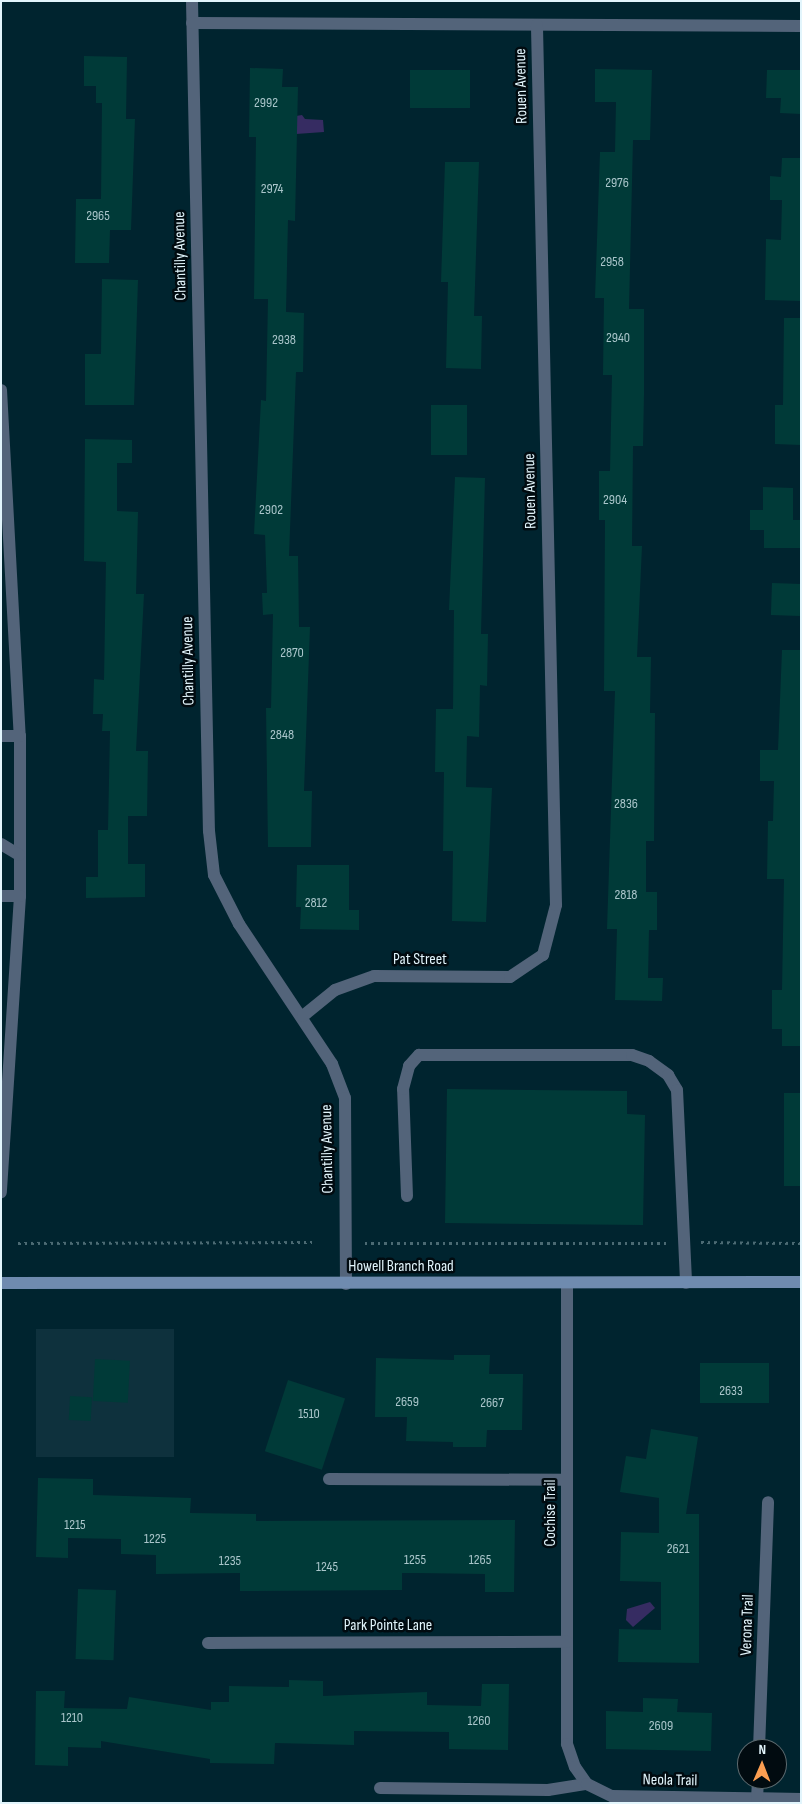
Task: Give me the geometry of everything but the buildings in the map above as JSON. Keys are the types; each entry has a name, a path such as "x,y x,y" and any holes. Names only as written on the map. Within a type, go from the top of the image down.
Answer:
{"main road":[{"name":"Howell Branch Road","path":"1,1283 801,1282"}],"street":[{"name":"Chantilly Avenue","path":"192,1 209,831 218,883 239,924 302,1016 332,1064 345,1098 346,1284"},
{"path":"192,23 801,26"},
{"name":"Rouen Avenue","path":"536,25 556,905 543,955"},
{"path":"1,390 6,579 20,736 20,896 6,1044 1,1192"},
{"path":"1,680 15,681"},
{"path":"1,736 20,736"},
{"path":"1,844 19,855"},
{"path":"1,896 20,896"},
{"name":"Pat Street","path":"302,1016 335,990 374,976 510,977 543,955"},
{"path":"407,1196 403,1089 409,1066 419,1055 632,1056 655,1065 678,1090 686,1283"},
{"name":"Cochise Trail","path":"567,1283 567,1744 587,1784"},
{"path":"329,1479 567,1480"},
{"name":"Verona Trail","path":"759,1739 768,1502"},
{"name":"Park Pointe Lane","path":"208,1643 567,1642"},
{"path":"380,1788 548,1790 587,1784"},
{"name":"Neola Trail","path":"587,1784 612,1796 801,1799"},
{"path":"757,1799 758,1789"}],"path":[{"path":"18,1243 312,1242"},
{"path":"366,1243 801,1243"}],"shaded area":[{"path":"302,115 305,119 323,120 324,132 296,134 296,116"},
{"path":"36,1329 174,1329 174,1457 36,1457"},
{"path":"650,1602 655,1608 633,1627 626,1620 627,1609"}]}
